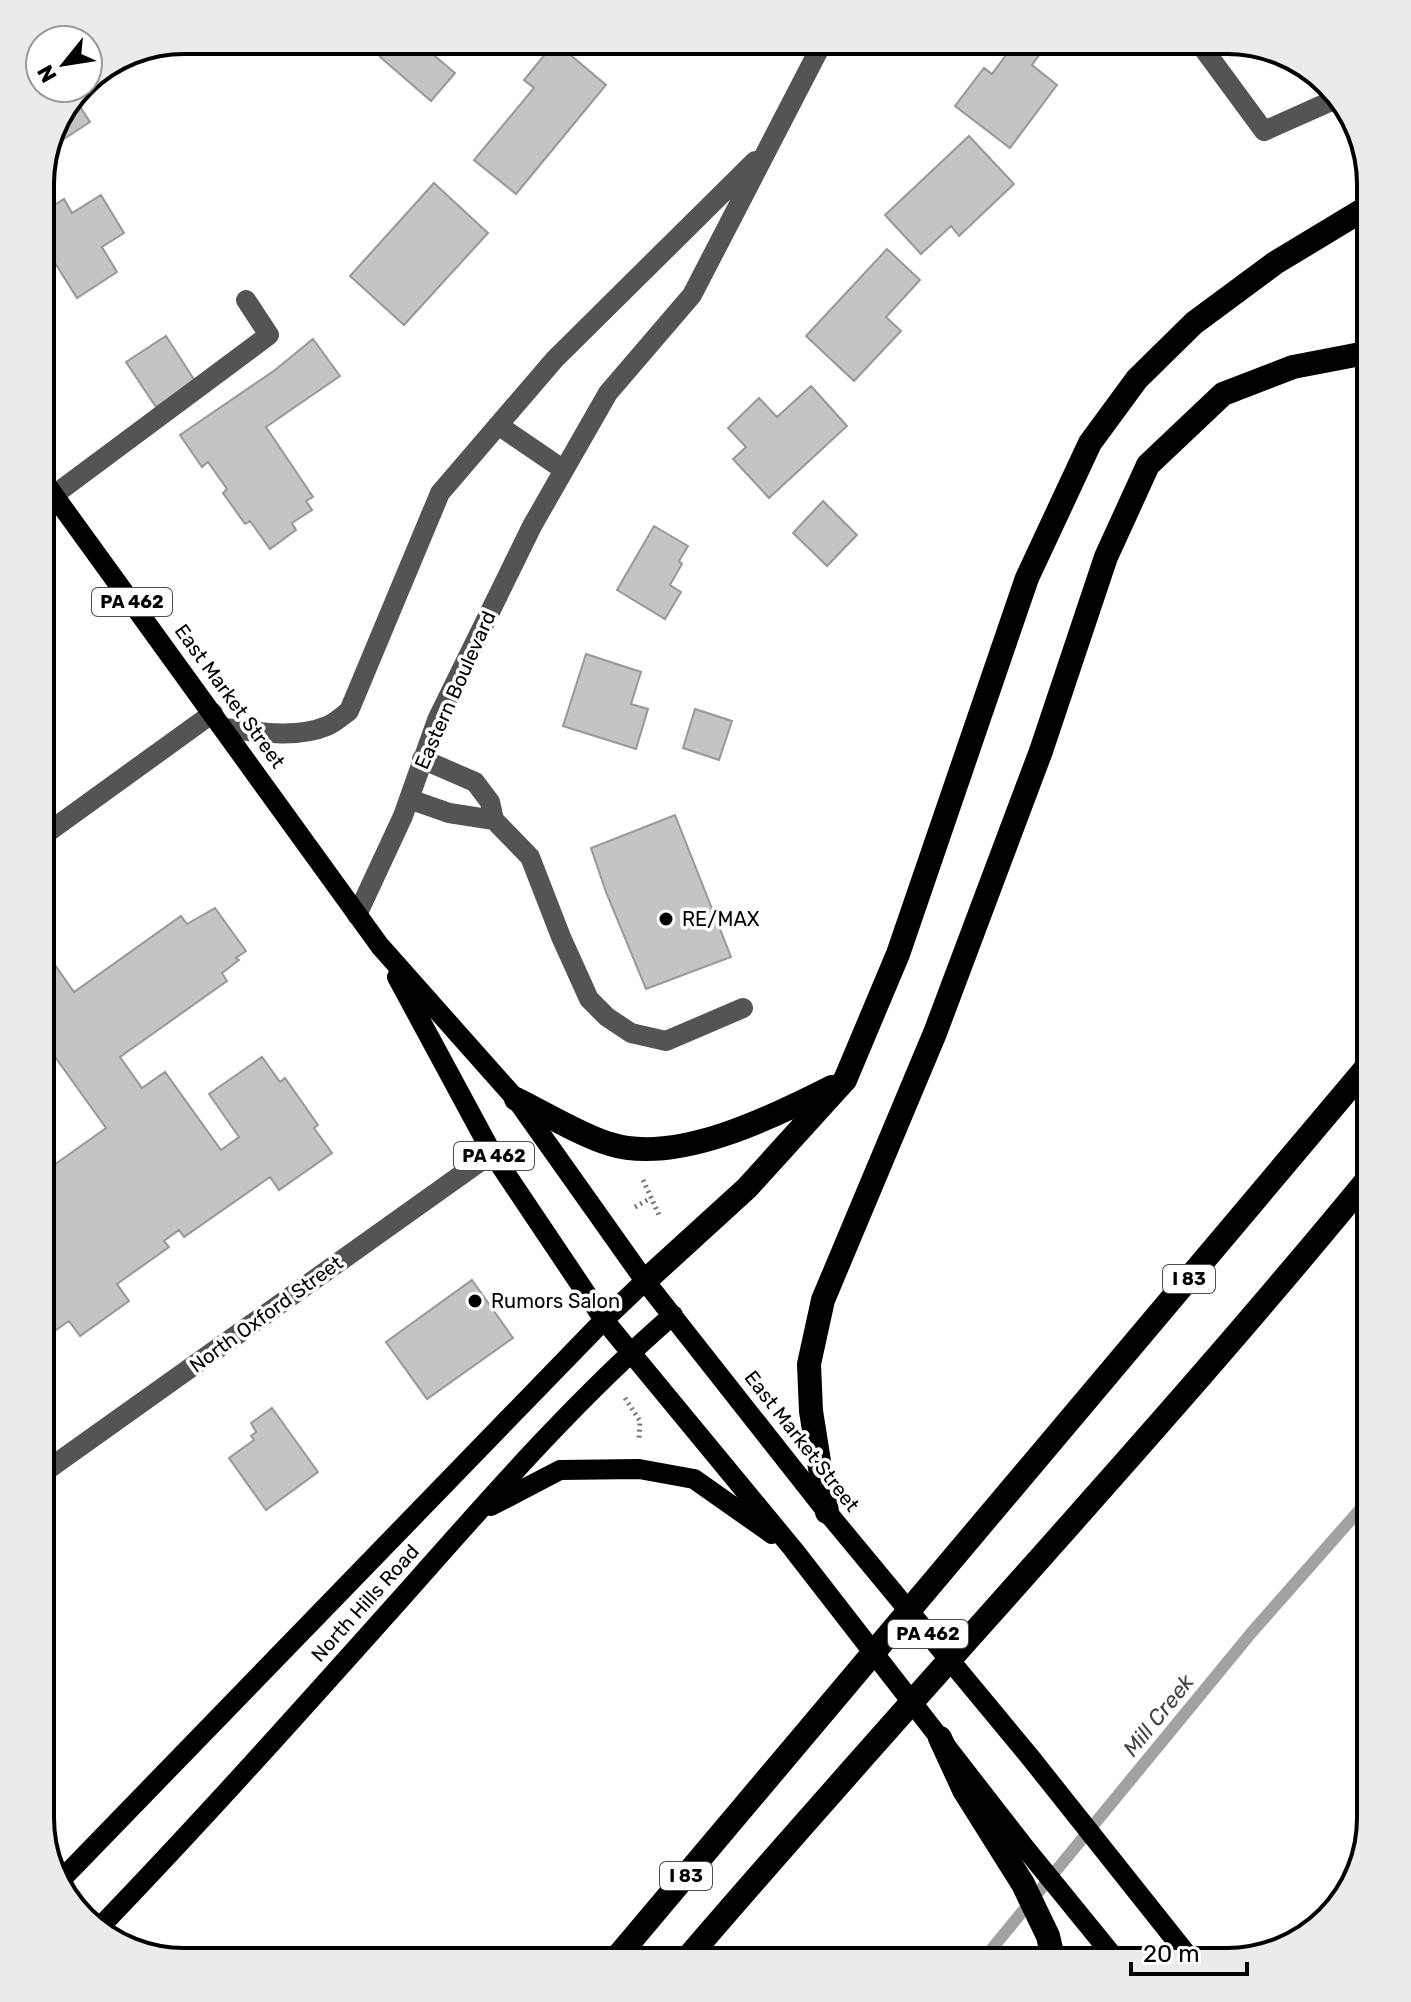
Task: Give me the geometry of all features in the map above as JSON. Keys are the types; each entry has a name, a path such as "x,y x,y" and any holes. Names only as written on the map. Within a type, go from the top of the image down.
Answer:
{"highway":[{"path":"645,1281 747,1188 845,1080 898,954 1027,578 1090,443 1137,379 1194,323 1275,263 1357,213"},
{"path":"827,1512 811,1411 809,1364 823,1300 935,1033 1041,751 1106,557 1148,465 1223,394 1293,367 1357,355"},
{"name":"I 83","path":"625,1948 1357,1079"},
{"path":"516,1099 610,1144 651,1150 687,1145 780,1114 845,1080"},
{"name":"I 83","path":"696,1948 794,1833 1262,1308 1357,1192"},
{"path":"1262,1308 1357,1215"},
{"path":"940,1738 964,1790 1023,1884 1051,1948"}],"main road":[{"name":"East Market Street","path":"54,495 380,946 516,1099 645,1281 827,1512 1030,1757 1182,1948"},
{"name":"East Market Street","path":"380,946 492,1153 604,1320 793,1549 1107,1948"},
{"name":"North Hills Road","path":"67,1874 645,1281"},
{"name":"North Hills Road","path":"105,1921 215,1808 477,1514 630,1352 673,1315"},
{"path":"477,1514 560,1470 639,1469 694,1479 793,1549"}],"street":[{"name":"Eastern Boulevard","path":"357,915 409,799 437,720 532,526 608,393 692,295 817,54"},
{"path":"1207,54 1264,131 1328,103"},
{"name":"Eastern Boulevard","path":"219,721 270,733 311,730 329,725 349,711 440,493 555,359 769,147"},
{"path":"54,495 269,335 246,300"},
{"path":"498,425 564,470"},
{"path":"54,829 219,721"},
{"path":"422,759 475,782 490,802 494,820 530,857 589,999 607,1017 631,1033 666,1041 743,1008"},
{"path":"409,799 449,813 494,820"},
{"name":"North Oxford Street","path":"54,1464 492,1153"}],"path":[{"path":"641,1176 659,1215"},
{"path":"635,1207 651,1198"},
{"path":"620,1390 640,1421 638,1444"}],"building":[{"path":"382,54 433,54 455,73 431,101 380,57"},
{"path":"545,54 569,54 606,85 516,194 474,160 534,88 524,80"},
{"path":"1007,54 1040,54 1032,65 1057,85 1010,148 955,106 984,68 992,74"},
{"path":"80,107 90,122 62,140 67,127"},
{"path":"969,136 1014,184 959,236 951,226 921,254 885,215"},
{"path":"434,183 488,233 404,325 350,276"},
{"path":"101,195 124,233 102,247 117,272 77,298 54,261 54,205 64,199 72,213"},
{"path":"887,249 920,280 886,317 901,331 854,381 806,336"},
{"path":"166,336 195,381 156,407 126,362"},
{"path":"313,339 340,376 266,427 313,497 306,501 312,510 292,523 296,530 270,549 250,521 245,524 223,493 227,489 208,462 202,467 180,435 275,370"},
{"path":"811,386 847,426 769,498 733,459 746,447 728,428 759,398 777,417"},
{"path":"823,501 857,535 827,566 793,533"},
{"path":"654,526 688,546 670,585 681,592 665,619 617,590"},
{"path":"586,654 641,672 631,704 648,709 636,749 563,726"},
{"path":"695,709 732,721 719,760 683,748"},
{"name":"RE/MAX","path":"675,815 731,957 646,989 591,848"},
{"path":"215,908 246,951 222,973 227,981 120,1057 142,1088 165,1072 221,1150 239,1137 209,1094 262,1057 280,1082 285,1078 318,1125 314,1128 332,1153 279,1190 270,1177 184,1237 179,1230 164,1241 169,1247 117,1284 129,1301 80,1336 69,1321 54,1331 54,1165 106,1128 54,1056 54,964 74,992 181,916 187,924"},
{"path":"472,1280 513,1338 427,1399 386,1342"},
{"path":"272,1408 318,1472 266,1510 229,1458 254,1440 251,1436 256,1432 251,1423"}],"waterway":[{"name":"Mill Creek","path":"992,1948 1252,1632 1357,1513"}],"place":[{"name":"RE/MAX","path":"666,919"},
{"name":"Rumors Salon","path":"475,1301"}]}
